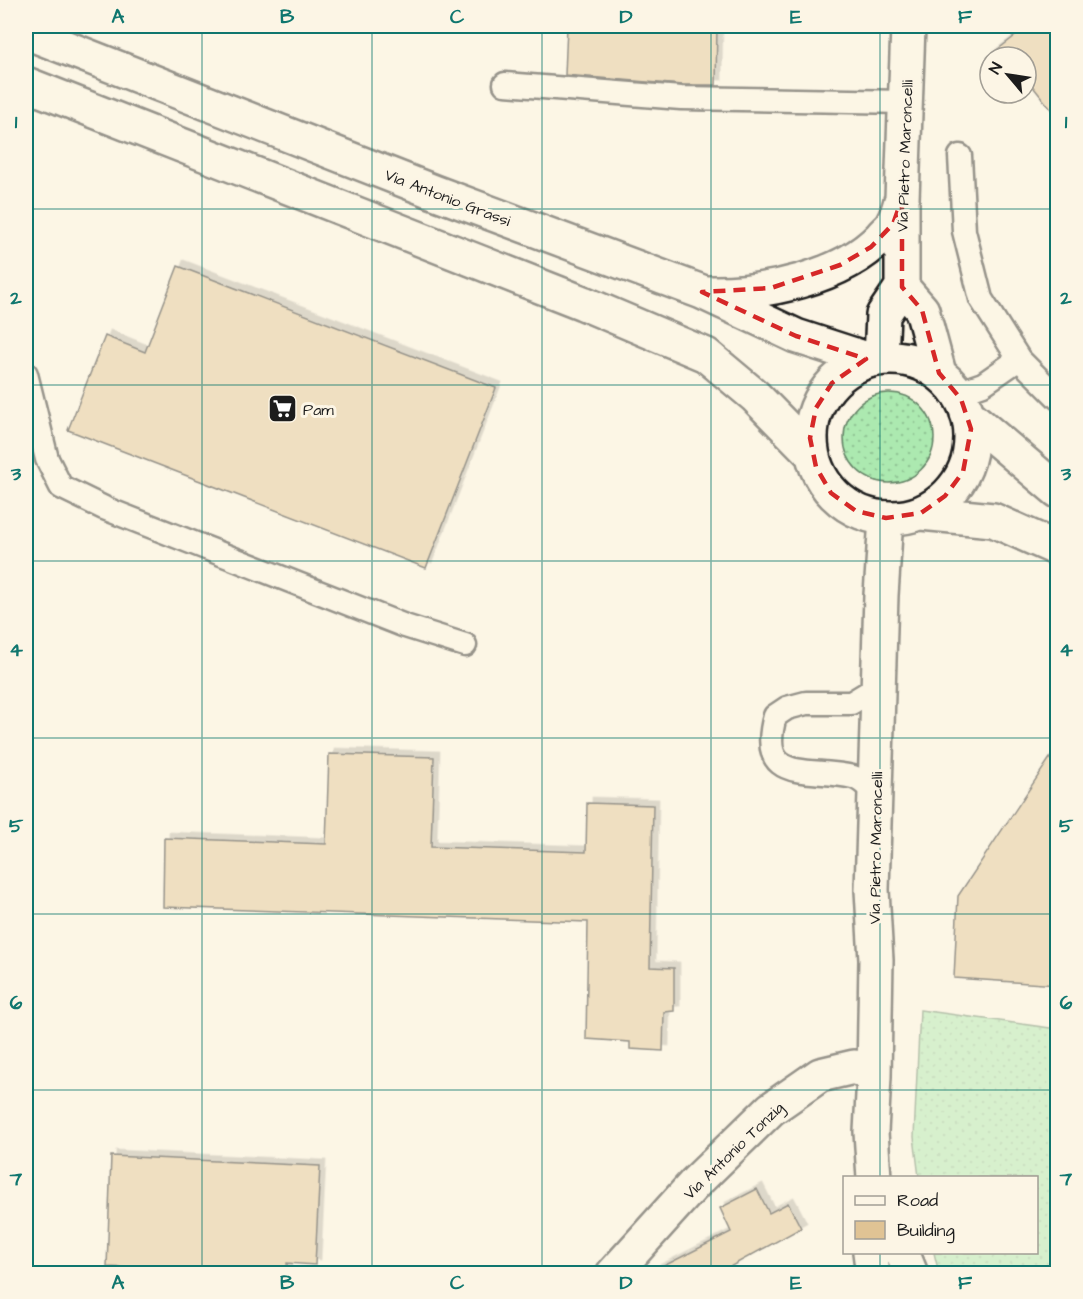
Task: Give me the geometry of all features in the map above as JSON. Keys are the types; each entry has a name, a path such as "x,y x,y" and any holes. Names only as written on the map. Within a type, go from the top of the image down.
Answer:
{"street":[{"name":"Via Pietro Maroncelli","path":"902,287 904,102 908,26"},
{"name":"Via Antonio Grassi","path":"26,32 434,192 702,292 796,336 875,359"},
{"path":"26,84 582,303 706,355 755,396 811,453 822,481 831,493 856,511 885,518 921,513 993,520 1058,549"},
{"path":"702,292 734,293 771,288 803,280 840,265 871,247 893,224 902,199"},
{"path":"875,359 883,315 902,287 922,309 971,444 963,472 945,496 921,513"},
{"path":"811,453 812,423 822,395 843,373 875,359 896,357 912,360 954,393 1058,491"},
{"name":"Via Pietro Maroncelli","path":"874,1176 871,1132 876,960 872,890 885,518"},
{"name":"Via Antonio Tonzig","path":"613,1274 696,1182 771,1109 820,1075 854,1067 874,1076"},
{"path":"870,1254 873,1274"},
{"path":"903,1254 911,1274"}],"lane":[{"path":"505,84 681,98 904,102"},
{"path":"960,156 964,231 981,298 1019,359 1056,394"},
{"path":"954,393 983,384 1019,359"},
{"path":"26,374 46,459 61,487 104,508 405,626 465,645"},
{"path":"875,793 855,777 800,772 782,764 771,752 770,735 775,716 787,708 806,703 850,703 879,686"}],"highlighted area":[{"path":"902,199 902,287 922,310 939,373 961,399 971,429 963,472 945,496 921,513 886,518 856,511 831,493 816,467 810,438 816,408 832,383 866,359 796,336 702,292 771,288 840,265 871,247 893,224"}],"green space":[{"path":"889,393 906,397 921,406 930,421 934,438 930,455 921,470 906,479 889,483 872,479 857,470 848,455 844,438 848,421 857,406 872,397"},
{"path":"920,1010 1057,1029 1057,1273 939,1273 934,1254 1038,1254 1038,1176 919,1176 914,1137"}],"building":[{"path":"567,26 717,26 716,85 682,85 565,75"},
{"path":"1028,26 1058,26 1058,118 1038,93 1038,45 1003,45"},
{"name":"Pam","path":"178,266 496,388 426,568 68,430 105,336 145,352"},
{"path":"1058,746 1058,985 954,978 958,896"},
{"path":"329,754 434,757 431,847 586,852 587,803 653,805 650,967 674,968 674,1011 664,1012 663,1051 630,1049 630,1042 586,1039 588,922 163,907 164,838 326,844"},
{"path":"111,1156 320,1166 315,1265 287,1263 287,1274 107,1267"},
{"path":"757,1189 769,1213 788,1203 801,1228 717,1274 648,1274 731,1232 720,1208"}],"place":[{"name":"Pam","path":"282,409"}]}
